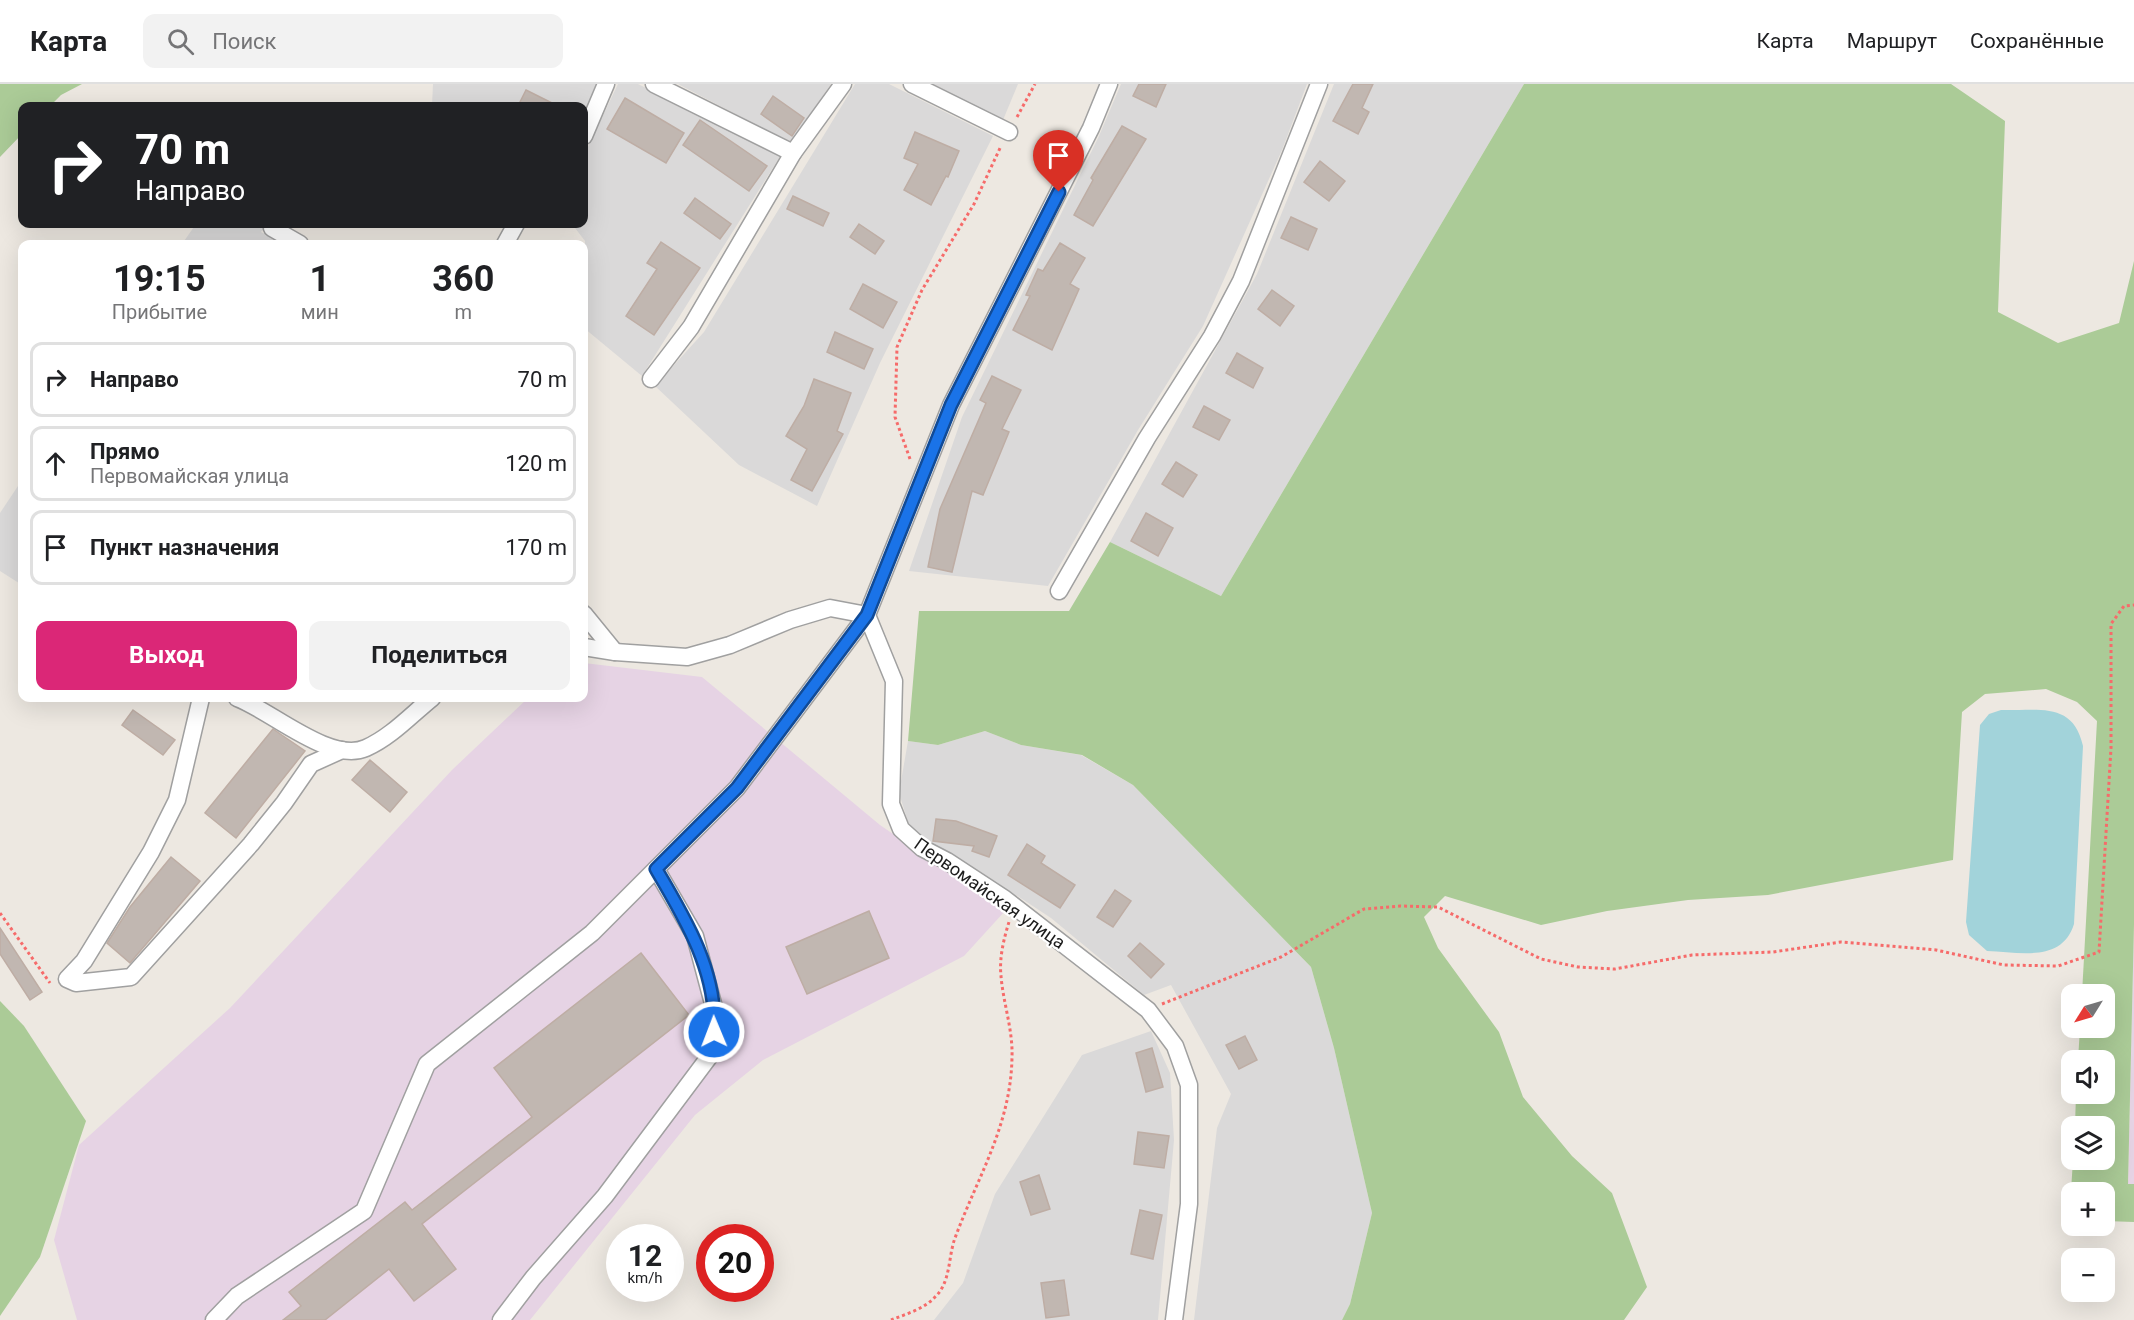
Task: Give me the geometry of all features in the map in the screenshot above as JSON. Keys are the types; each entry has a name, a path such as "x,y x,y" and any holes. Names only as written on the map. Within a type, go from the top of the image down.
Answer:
{"street":[{"path":"588,127 606,84"},
{"path":"654,84 793,153"},
{"path":"651,379 691,327 793,153 843,84"},
{"path":"912,84 1009,132"},
{"path":"214,1320 237,1296 364,1211 427,1064 592,933 737,788 867,615 951,405 1091,128 1109,84"},
{"path":"1059,591 1147,438 1212,336 1231,299 1284,176 1319,84"},
{"path":"272,228 293,240"},
{"path":"588,648 687,657 730,645 790,620 830,608 867,615"},
{"name":"Первомайская улица","path":"867,615 894,681 891,804 901,829 922,848 947,861 1013,905 1148,1010 1175,1046 1189,1084 1189,1204 1174,1320"},
{"path":"588,619 615,652"},
{"path":"204,702 177,800 151,852 84,962 67,979 76,983 131,976 251,844 311,764 342,750 364,749 390,733 427,702"},
{"path":"248,702 308,738 342,750"},
{"path":"501,1320 533,1278 605,1196 712,1053 715,1011 695,936 656,869"}],"path":[{"path":"919,486 895,417 897,347 922,290 974,204 1035,84"},
{"path":"1148,1010 1281,957 1364,909 1400,906 1438,907 1541,959 1578,967 1615,969 1692,956 1773,952 1841,942 1936,950 2004,965 2058,966 2099,952 2111,748 2112,624 2124,606 2134,605"},
{"path":"891,1320 923,1307 937,1296 948,1274 954,1240 996,1146 1009,1095 1012,1055 1000,974 1004,938 1013,905"},
{"path":"0,913 52,986 67,979"}],"shaded area":[{"path":"433,84 597,84 588,105 588,102 432,102"},
{"path":"618,84 638,84 781,155 642,376 588,331 588,240 584,240 575,228 588,228 588,147"},
{"path":"678,84 831,84 791,143"},
{"path":"855,84 889,84 993,136 880,363 817,506 739,465 655,386 704,332"},
{"path":"933,84 1018,84 1003,120"},
{"path":"1121,84 1307,84 1282,150 1203,326 1138,430 1048,586 909,571 962,417 1099,136"},
{"path":"1334,84 1524,84 1221,596 1110,542 1257,274"},
{"path":"193,228 264,228 261,232 276,240 185,240"},
{"path":"18,486 18,582 0,571 0,513"},
{"path":"588,663 702,677 880,825 1005,911 964,956 763,1060 695,1115 530,1320 77,1320 54,1240 79,1145 230,1008 452,770 524,702 588,702"},
{"path":"985,731 1021,745 1081,755 1133,785 1311,967 1334,1048 1372,1213 1350,1304 1342,1320 1194,1320 1217,1128 1231,1094 1171,985 1144,995 1051,918 970,865 922,840 908,822 899,793 908,741 938,745"},
{"path":"2134,924 2134,1184 2128,1184"},
{"path":"1151,1031 1170,1073 1174,1140 1158,1320 934,1320 963,1283 995,1194 1082,1055"}],"green space":[{"path":"0,84 82,84 61,95 54,102 18,102 18,138 0,157"},
{"path":"1524,84 1951,84 2005,121 1998,312 2058,343 2119,323 2134,261 2134,924 2128,1184 2134,1184 2134,1222 2115,1221 2115,1182 2072,1182 2072,1170 2115,1170 2115,1116 2075,1116 2076,1104 2115,1104 2115,1050 2079,1050 2079,1038 2115,1038 2115,984 2083,984 2097,721 2077,702 2046,689 1985,694 1962,712 1953,860 1768,895 1688,900 1607,911 1541,925 1445,896 1424,917 1438,948 1499,1032 1523,1097 1572,1156 1612,1193 1647,1287 1624,1320 1342,1320 1350,1304 1372,1213 1334,1048 1311,967 1133,785 1082,755 1021,745 985,731 938,745 908,741 919,611 1069,611 1110,542 1221,596"},
{"path":"0,1001 24,1026 86,1121 40,1257 0,1316"}],"water":[{"path":"2001,710 2041,710 2063,715 2078,732 2083,746 2074,924 2060,945 2050,950 2026,953 1987,951 1969,935 1966,922 1980,725 1989,714"}],"building":[{"path":"1139,84 1166,84 1156,107 1133,96"},
{"path":"1353,84 1373,84 1362,108 1369,112 1358,134 1333,121"},
{"path":"526,90 550,102 520,102"},
{"path":"773,96 804,118 792,136 761,114"},
{"path":"625,98 684,133 666,163 607,129"},
{"path":"700,120 767,166 749,191 683,145"},
{"path":"1122,126 1146,139 1093,226 1074,215 1093,180 1091,178"},
{"path":"915,132 959,151 948,177 946,176 931,205 904,190 918,164 904,158"},
{"path":"1320,161 1345,181 1329,201 1304,182"},
{"path":"793,196 829,213 823,226 787,209"},
{"path":"695,198 731,224 720,239 684,213"},
{"path":"1291,217 1317,229 1308,250 1281,238"},
{"path":"859,224 884,241 875,254 850,237"},
{"path":"661,242 700,268 654,335 626,316 657,269 647,263"},
{"path":"1060,243 1085,258 1070,284 1079,289 1052,350 1013,330 1030,296 1026,295 1038,269 1043,271"},
{"path":"863,284 897,302 883,328 850,309"},
{"path":"1272,290 1294,306 1280,326 1258,309"},
{"path":"835,332 873,349 864,369 827,352"},
{"path":"1237,353 1263,368 1253,388 1226,373"},
{"path":"992,376 1021,390 1002,429 1009,432 983,495 972,491 952,572 928,567 940,509 986,403 980,400"},
{"path":"814,379 851,393 837,431 843,434 812,491 791,480 807,449 786,436 804,406"},
{"path":"1204,406 1230,420 1219,440 1193,427"},
{"path":"1176,462 1197,475 1183,497 1162,484"},
{"path":"1146,513 1173,528 1158,556 1131,541"},
{"path":"133,710 175,740 163,755 122,725"},
{"path":"273,729 305,751 236,838 205,813"},
{"path":"370,760 407,792 390,812 352,780"},
{"path":"936,819 956,821 997,836 989,857 972,851 974,846 933,841"},
{"path":"1027,844 1045,856 1041,863 1075,885 1060,908 1008,875"},
{"path":"171,857 200,881 130,963 107,943 130,907"},
{"path":"1115,890 1131,901 1113,927 1097,917"},
{"path":"869,911 889,958 807,994 786,947"},
{"path":"0,928 42,992 30,1000 0,954"},
{"path":"1140,943 1164,964 1151,978 1128,956"},
{"path":"641,953 689,1015 422,1224 456,1269 414,1301 389,1269 325,1320 283,1320 301,1306 289,1292 405,1202 412,1210 532,1117 494,1068"},
{"path":"1245,1036 1257,1060 1239,1069 1226,1045"},
{"path":"1152,1048 1163,1087 1146,1092 1136,1053"},
{"path":"1138,1132 1169,1136 1164,1168 1134,1164"},
{"path":"1039,1175 1050,1209 1031,1215 1020,1182"},
{"path":"1140,1210 1162,1215 1153,1259 1131,1254"},
{"path":"1064,1280 1069,1315 1046,1318 1041,1283"}],"route":[{"path":"714,1032 715,1011 695,936 656,869 737,788 867,615 951,405 1059,192"}]}
